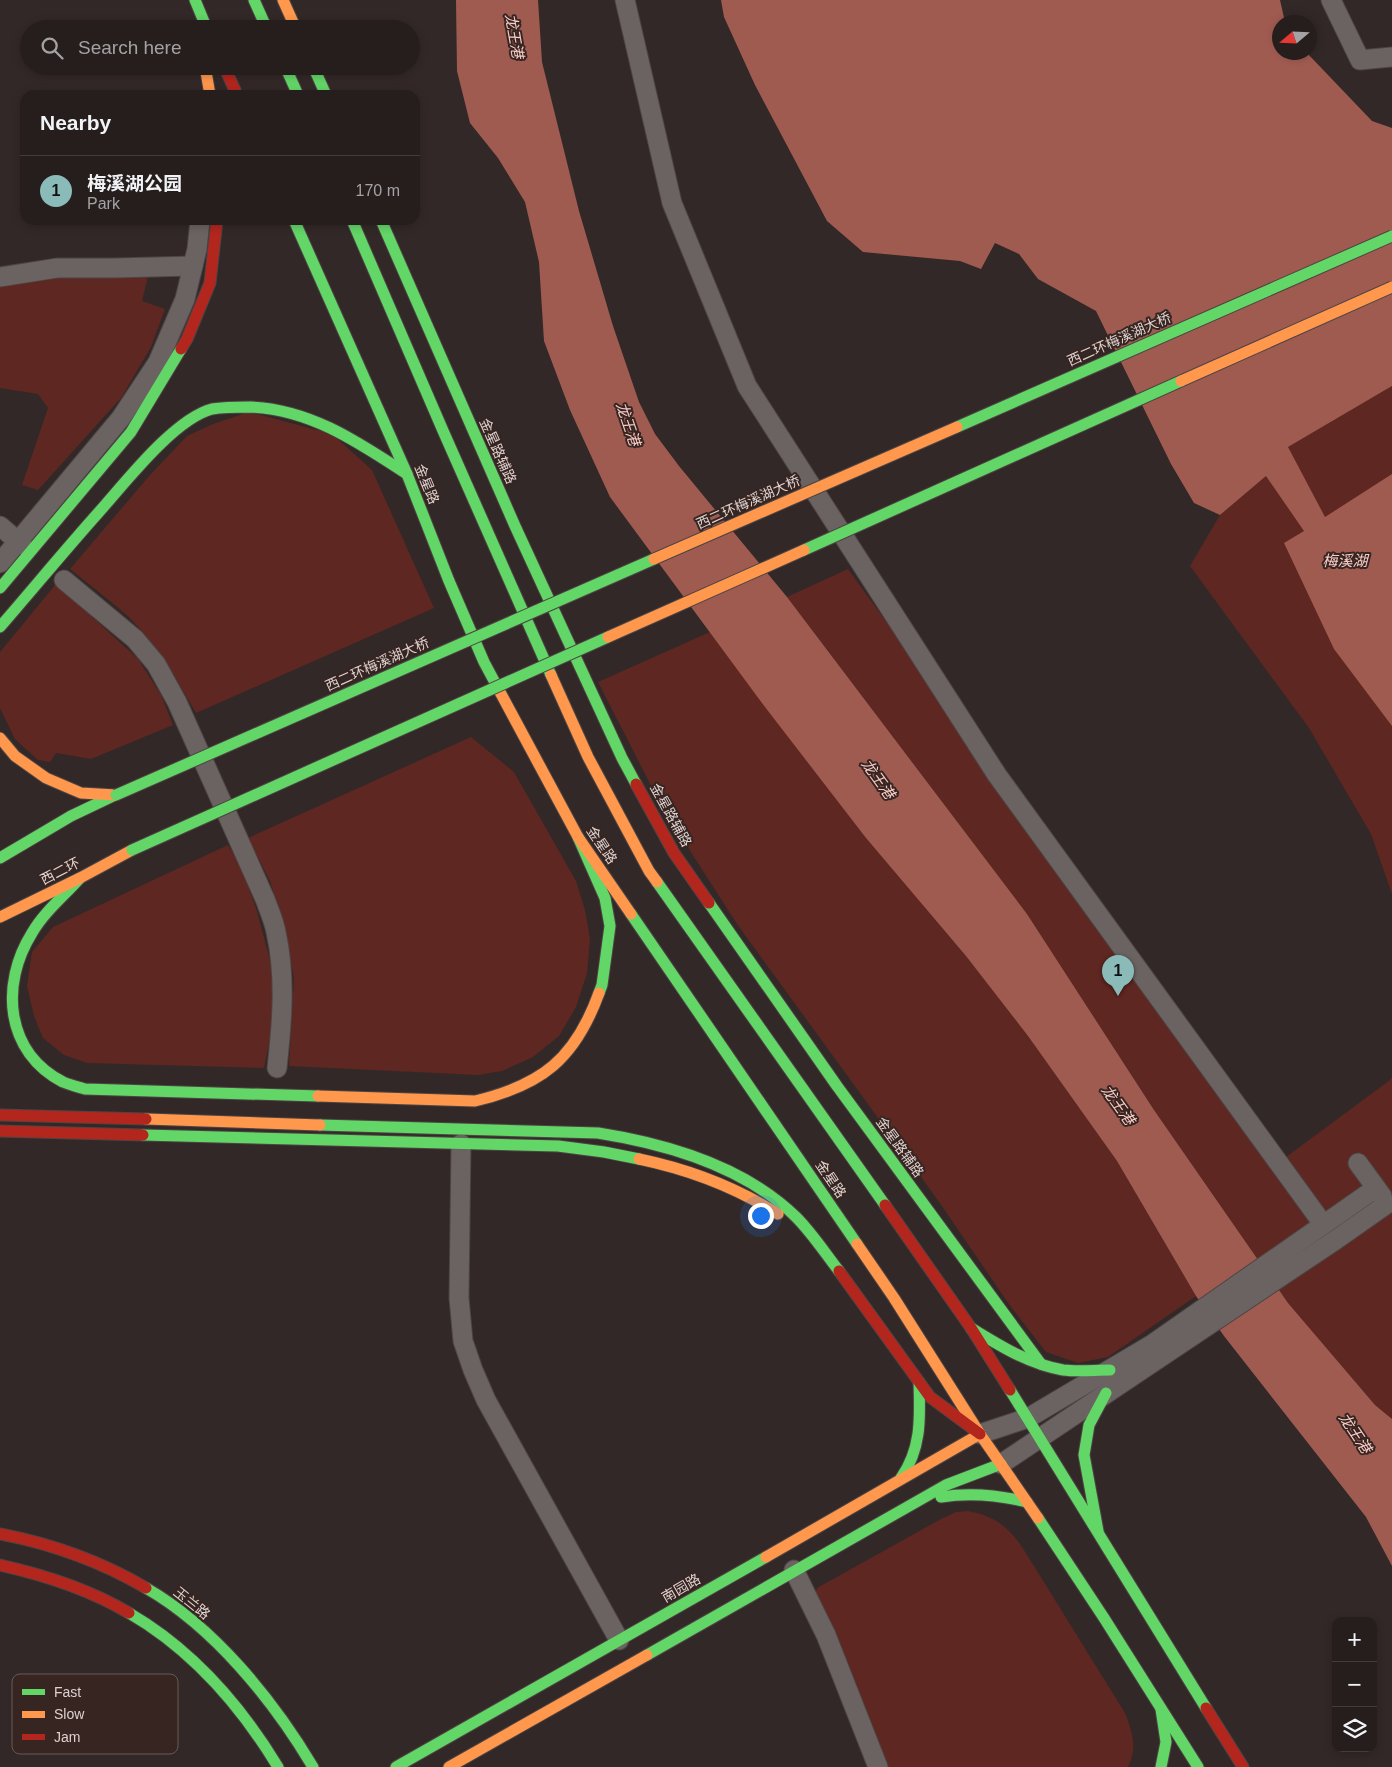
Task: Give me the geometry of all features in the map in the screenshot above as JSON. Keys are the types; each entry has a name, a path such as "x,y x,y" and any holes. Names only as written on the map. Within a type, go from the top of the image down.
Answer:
{"main road":[{"path":"190,0 196,20"},
{"path":"194,0 198,20"},
{"path":"254,0 263,20"},
{"path":"283,0 292,20"},
{"path":"207,75 209,90"},
{"path":"228,75 235,90"},
{"path":"288,75 296,90"},
{"path":"317,75 324,90"},
{"path":"0,588 131,432 161,384 187,339 210,283 216,225"},
{"name":"金星路","path":"296,225 407,474 449,581 484,662 578,837 894,1298 980,1434 1104,1618 1198,1767"},
{"name":"金星路","path":"354,225 588,757 649,871 971,1328 1243,1767"},
{"name":"金星路辅路","path":"383,225 515,526 622,758 674,853 836,1086 1040,1364"},
{"name":"西二环梅溪湖大桥","path":"116,795 1392,236"},
{"name":"西二环","path":"0,918 132,850 1392,287"},
{"path":"0,627 162,442 199,414 224,407 260,406 295,413 335,428 407,474"},
{"path":"0,738 15,756 46,778 81,792 116,795"},
{"path":"9,839 71,816 116,795"},
{"path":"0,858 71,816"},
{"path":"80,878 31,932 17,958 8,997 14,1033 25,1051 41,1067 63,1082 85,1089 475,1101 500,1095 523,1086 550,1069 568,1052 591,1014 602,985 610,926 605,898 578,837"},
{"path":"0,1115 598,1133 631,1138 700,1158 759,1189 797,1218 843,1276 930,1397 980,1434"},
{"path":"0,1132 271,1131 461,1144 558,1146 592,1149 629,1155 699,1176 767,1206 788,1220 821,1248"},
{"path":"971,1328 1003,1348 1040,1364 1077,1371 1110,1370"},
{"path":"901,1478 910,1465 920,1426 919,1382"},
{"path":"1098,1531 1084,1455 1090,1425 1106,1393"},
{"name":"南园路","path":"396,1767 980,1434"},
{"path":"449,1767 946,1485 1001,1464"},
{"path":"917,1501 962,1493 999,1494 1027,1502"},
{"name":"玉兰路","path":"0,1534 41,1543 81,1556 134,1581 169,1602 223,1649 247,1674 296,1736 313,1767"},
{"path":"0,1565 60,1581 116,1606 153,1628 197,1665 230,1699 254,1727 278,1767"},
{"path":"1161,1709 1166,1742 1161,1767"}],"street":[{"path":"625,0 672,203 747,386 997,774 1323,1224"},
{"path":"1331,0 1360,60 1392,57"},
{"path":"198,75 199,90"},
{"path":"0,563 20,543 121,418 158,362 185,299 197,249 199,225"},
{"path":"0,277 57,268 193,266"},
{"path":"0,526 20,543"},
{"path":"64,580 134,639 156,664 177,702 265,899 276,931 281,968 282,1018 277,1068"},
{"path":"461,1144 459,1298 466,1348 486,1400 619,1640"},
{"path":"980,1434 1028,1418 1110,1370 1154,1352 1389,1207 1358,1163"},
{"path":"1001,1464 1106,1393 1154,1352 1323,1224 1376,1188"},
{"path":"794,1570 826,1635 878,1767"}],"shaded area":[{"path":"49,275 148,276 142,301 165,309 151,347 121,398 38,490 22,485 48,408 38,394 0,388 0,287"},
{"path":"1392,386 1392,894 1371,834 1309,728 1190,566 1220,515 1266,476 1288,447"},
{"path":"249,412 332,434 372,470 434,608 196,713 166,664 140,629 123,612 70,569 150,475 187,436 213,424"},
{"path":"848,569 1278,1163 1392,1077 1392,1419 1375,1405 1288,1303 1154,1110 1027,914 787,597"},
{"path":"56,584 138,659 161,695 173,725 91,759 56,753 50,762 38,760 15,739 0,708 0,652"},
{"path":"710,632 866,838 966,956 1028,1036 1117,1161 1196,1296 1108,1357 1078,1363 1046,1352 1011,1307 937,1199 737,924 662,807 598,682"},
{"path":"471,737 514,772 576,881 585,910 590,939 587,973 576,1007 559,1036 533,1057 502,1071 478,1075 289,1066 294,978 285,931 270,881 248,838"},
{"path":"228,845 240,864 256,908 271,964 274,1019 264,1068 87,1063 64,1055 43,1038 34,1016 27,986 32,952 53,927"},
{"path":"968,1511 994,1519 1013,1535 1024,1550 1125,1713 1133,1740 1133,1753 1128,1767 885,1767 815,1594 817,1588 941,1519 956,1512"}],"water":[{"name":"龙王港","path":"456,0 538,0 542,62 579,211 613,326 639,402 655,434 787,597 1027,914 1154,1110 1288,1303 1375,1405 1392,1419 1392,1566 1366,1517 1224,1336 1196,1296 1117,1161 1028,1036 966,956 866,838 765,707 610,497 570,410 544,341 539,262 525,202 498,158 470,123 457,71"},
{"name":"梅溪湖","path":"721,0 1280,0 1283,15 1272,15 1272,60 1314,60 1372,121 1392,128 1392,386 1288,447 1325,517 1392,474 1392,726 1334,649 1284,543 1304,531 1266,476 1220,515 1194,503 1171,464 1096,311 1038,279 1019,254 995,243 981,269 960,261 863,252 827,221 755,85 724,17"}],"traffic: fast":[{"path":"195,0 203,20"},
{"path":"254,0 263,20"},
{"path":"289,75 296,90"},
{"path":"317,75 324,90"},
{"path":"296,225 407,474 449,581 484,662 500,692"},
{"path":"354,225 551,675"},
{"path":"383,225 515,526 622,758 636,784"},
{"path":"957,427 1392,236"},
{"path":"0,588 131,432 181,349"},
{"path":"804,550 1181,381"},
{"path":"0,627 151,453 182,425 197,415 212,409 250,407 272,409 293,414 333,429 407,474"},
{"path":"116,795 654,559"},
{"path":"132,850 608,637"},
{"path":"0,858 71,816 113,796"},
{"path":"578,837 605,898 610,926 602,985 599,993"},
{"path":"80,878 37,925 22,953 15,974 12,995 19,1035 29,1053 44,1069 63,1082 85,1089 318,1096"},
{"path":"657,882 885,1205"},
{"path":"709,903 837,1086 1041,1364"},
{"path":"631,914 857,1244"},
{"path":"320,1125 598,1133 678,1151 729,1171 775,1199 802,1223 839,1271"},
{"path":"143,1135 558,1146 639,1159"},
{"path":"971,1328 1015,1354 1050,1367 1069,1371 1110,1370"},
{"path":"901,1478 908,1467 916,1444 919,1420 919,1382"},
{"path":"1010,1390 1206,1708"},
{"path":"1098,1531 1084,1455 1089,1425 1106,1393"},
{"path":"647,1655 946,1485 1001,1464"},
{"path":"941,1497 984,1495 1027,1502"},
{"path":"1038,1518 1198,1767"},
{"path":"396,1767 766,1557"},
{"path":"146,1588 171,1604 195,1623 240,1667 280,1716 313,1767"},
{"path":"129,1613 152,1627 194,1661 248,1722 278,1767"},
{"path":"1161,1709 1166,1742 1161,1767"}],"traffic: slow":[{"path":"283,0 292,20"},
{"path":"207,75 209,90"},
{"path":"1181,381 1392,287"},
{"path":"654,559 957,427"},
{"path":"608,637 804,550"},
{"path":"551,675 588,757 649,871 657,882"},
{"path":"500,692 578,837 631,914"},
{"path":"0,738 15,756 46,778 81,793 116,795"},
{"path":"0,917 132,850"},
{"path":"318,1096 475,1101 519,1087 553,1066 567,1052 590,1016 599,993"},
{"path":"146,1119 320,1125"},
{"path":"639,1159 711,1180 746,1196 778,1214"},
{"path":"857,1244 894,1298 980,1434 1038,1518"},
{"path":"766,1557 980,1434"},
{"path":"449,1767 647,1655"}],"traffic: jam":[{"path":"228,75 235,90"},
{"path":"181,349 210,283 216,225"},
{"path":"636,784 674,853 709,903"},
{"path":"0,1115 146,1119"},
{"path":"0,1131 143,1135"},
{"path":"885,1205 971,1328 1010,1390"},
{"path":"839,1271 930,1397 980,1434"},
{"path":"0,1534 57,1548 129,1578 146,1588"},
{"path":"0,1565 34,1573 66,1584 114,1604 129,1613"},
{"path":"1206,1708 1243,1767"}],"place":[{"name":"梅溪湖公园","path":"1118,996"}]}
